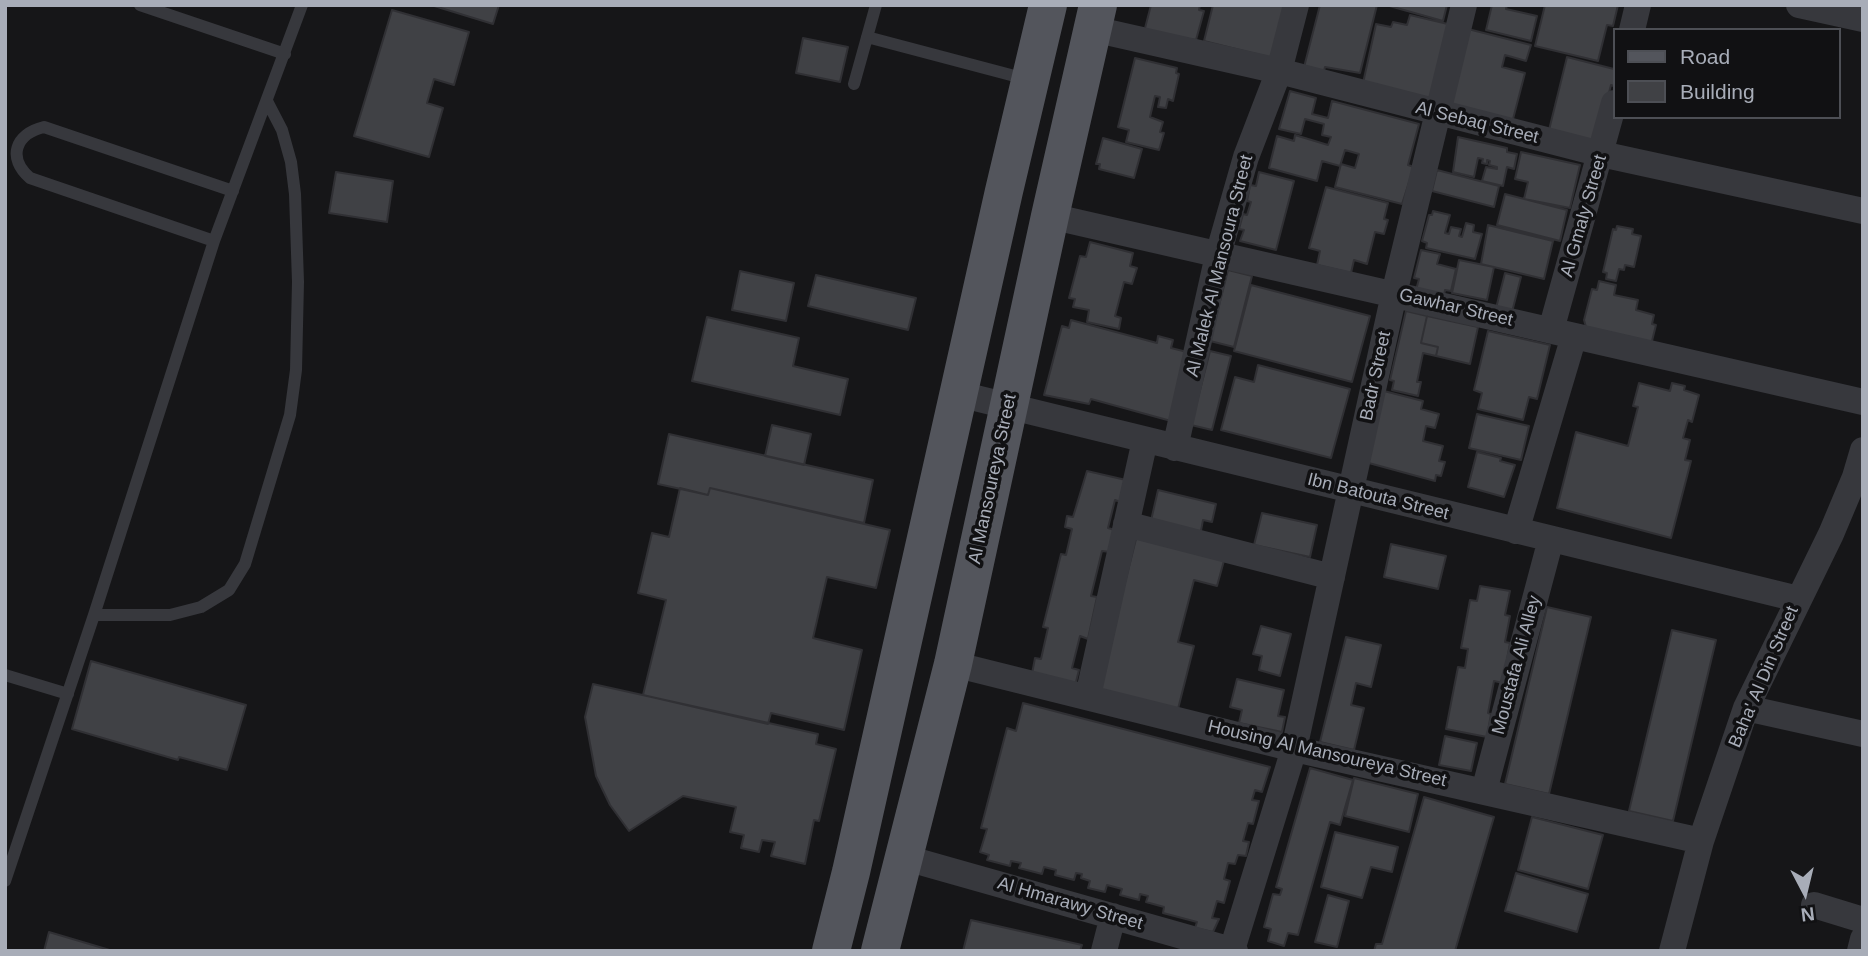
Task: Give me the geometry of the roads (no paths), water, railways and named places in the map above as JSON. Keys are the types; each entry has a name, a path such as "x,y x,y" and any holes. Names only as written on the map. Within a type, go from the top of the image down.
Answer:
{"main road":[{"path":"831,951 1048,5"},
{"name":"Al Mansoureya Street","path":"880,951 953,664 1096,17"}],"street":[{"name":"Al Malek Al Mansoura Street","path":"1175,448 1218,256 1246,157 1279,71 1296,5"},
{"name":"Badr Street","path":"1233,950 1294,748 1394,294 1464,5"},
{"path":"1632,28 1638,5"},
{"path":"1798,5 1863,19"},
{"name":"Al Sebaq Street","path":"1096,17 1279,71 1437,113 1601,154 1863,211"},
{"name":"Al Gmaly Street","path":"1516,531 1612,111"},
{"name":"Gawhar Street","path":"1050,216 1863,402"},
{"name":"Ibn Batouta Street","path":"959,394 1798,599"},
{"path":"1087,696 1145,440"},
{"name":"Baha' Al Din Street","path":"1672,951 1701,841 1746,708 1831,534 1855,477 1863,450"},
{"path":"1126,524 1332,577"},
{"name":"Moustafa Ali Alley","path":"1484,791 1551,539"},
{"name":"Housing Al Mansoureya Street","path":"953,664 1294,748 1701,841"},
{"path":"1746,708 1863,734"},
{"name":"Al Hmarawy Street","path":"905,858 1233,950"},
{"path":"1814,905 1863,920"},
{"path":"1104,951 1113,916"},
{"path":"1860,951 1863,939"}],"lane":[{"path":"140,5 285,54"},
{"path":"5,881 214,241 302,5"},
{"path":"854,85 876,5"},
{"path":"867,37 1030,80"},
{"path":"94,615 170,615 201,607 229,590 245,564 290,415 296,370 298,282 295,194 291,162 282,130 267,101"},
{"path":"214,241 30,178 21,170 16,159 17,147 23,137 32,130 44,127 233,191"},
{"path":"5,675 68,694"}]}
